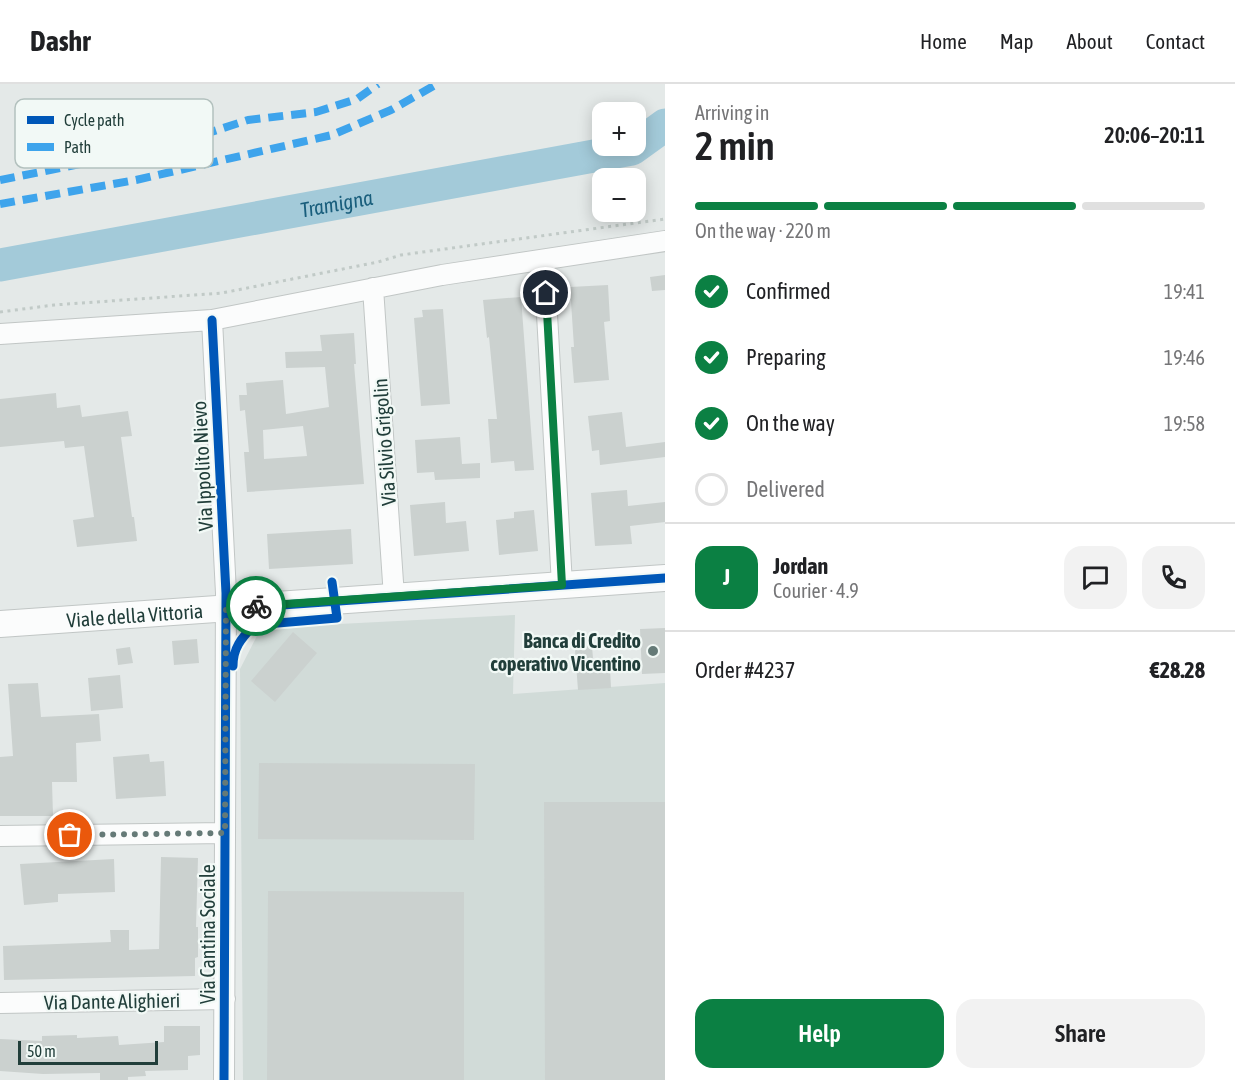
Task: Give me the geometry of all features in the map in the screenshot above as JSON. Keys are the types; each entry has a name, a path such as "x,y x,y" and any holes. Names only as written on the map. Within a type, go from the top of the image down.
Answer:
{"street":[{"path":"0,334 212,320 442,275 665,241"},
{"path":"544,260 562,585"},
{"name":"Via Silvio Grigolin","path":"373,288 394,597"},
{"name":"Via Ippolito Nievo","path":"212,320 226,609"},
{"name":"Viale della Vittoria","path":"0,624 665,578"},
{"name":"Via Cantina Sociale","path":"224,1080 226,609"},
{"path":"0,836 225,833"},
{"name":"Via Dante Alighieri","path":"0,1003 225,999"}],"path":[{"path":"0,312 54,305 222,293 378,262 401,255 665,219"}],"shaded area":[{"path":"515,615 513,694 665,683 665,1080 243,1080 240,669 261,628"}],"building":[{"path":"665,275 665,290 652,291 650,277"},
{"path":"608,285 610,321 604,322 609,380 574,383 570,287"},
{"path":"521,297 534,470 515,471 514,461 491,463 488,419 497,419 483,300"},
{"path":"443,309 450,404 421,406 414,318 423,317 422,310"},
{"path":"354,333 356,364 354,364 364,484 247,492 244,452 249,452 245,410 240,411 239,395 247,395 246,383 283,380 286,414 329,407 325,367 286,368 285,352 322,351 320,335","holes":["303,426 307,456 264,459 263,430"]},
{"path":"56,393 57,408 80,405 82,417 128,411 132,436 121,437 137,541 77,547 73,520 94,517 84,446 65,448 64,441 0,447 0,399"},
{"path":"622,412 626,447 665,442 665,457 600,465 599,450 592,451 588,416"},
{"path":"460,437 462,464 480,463 480,478 435,480 434,472 417,473 415,440"},
{"path":"627,490 628,506 665,502 665,522 630,526 632,544 595,546 591,493"},
{"path":"445,502 446,523 466,521 469,551 414,556 410,505"},
{"path":"534,510 538,551 499,555 496,520 514,518 514,512"},
{"path":"351,529 353,564 269,569 267,534"},
{"name":"Banca di Credito coperativo Vicentino","path":"665,628 665,673 642,674 640,629"},
{"path":"293,632 317,653 275,702 251,681"},
{"path":"591,636 594,669 610,668 611,688 578,690 574,637"},
{"path":"197,639 199,663 174,665 172,641"},
{"path":"130,647 133,663 118,665 116,649"},
{"path":"120,675 123,708 91,711 88,678"},
{"path":"38,683 41,717 99,714 101,741 76,743 77,782 52,782 53,816 0,816 0,757 13,756 8,684"},
{"path":"149,754 150,762 164,761 166,796 116,799 113,757"},
{"path":"259,763 475,764 474,840 258,839"},
{"path":"544,802 665,802 665,1080 545,1080"},
{"path":"161,857 198,858 196,927 198,927 198,957 195,958 195,976 4,980 3,946 111,942 110,930 129,930 129,950 159,949"},
{"path":"114,859 115,892 58,894 58,902 24,905 20,864"},
{"path":"268,891 464,892 464,1080 267,1080"},
{"path":"164,1026 200,1026 200,1055 188,1056 188,1070 145,1071 146,1076 128,1077 128,1080 100,1080 100,1073 43,1074 0,1071 0,1039 42,1041 42,1036 77,1035 77,1038 118,1036 119,1045 164,1042"}],"waterway":[{"name":"Tramigna","path":"0,265 632,149 665,125"}],"marked path":[{"path":"213,131 248,120 316,112 357,99 378,84"},
{"path":"213,162 332,135 391,110 437,84"},
{"path":"0,180 60,168"},
{"path":"0,204 136,180 188,168"}],"cycle path":[{"path":"212,320 226,593 224,1080"},
{"path":"226,609 665,578"},
{"path":"233,666 236,648 254,625 337,618 332,582"}],"way so far":[{"path":"70,835 225,833 226,609 256,606"}],"place":[{"name":"Banca di Credito coperativo Vicentino","path":"653,651"}],"route":[{"path":"256,606 562,585 546,293"}]}
